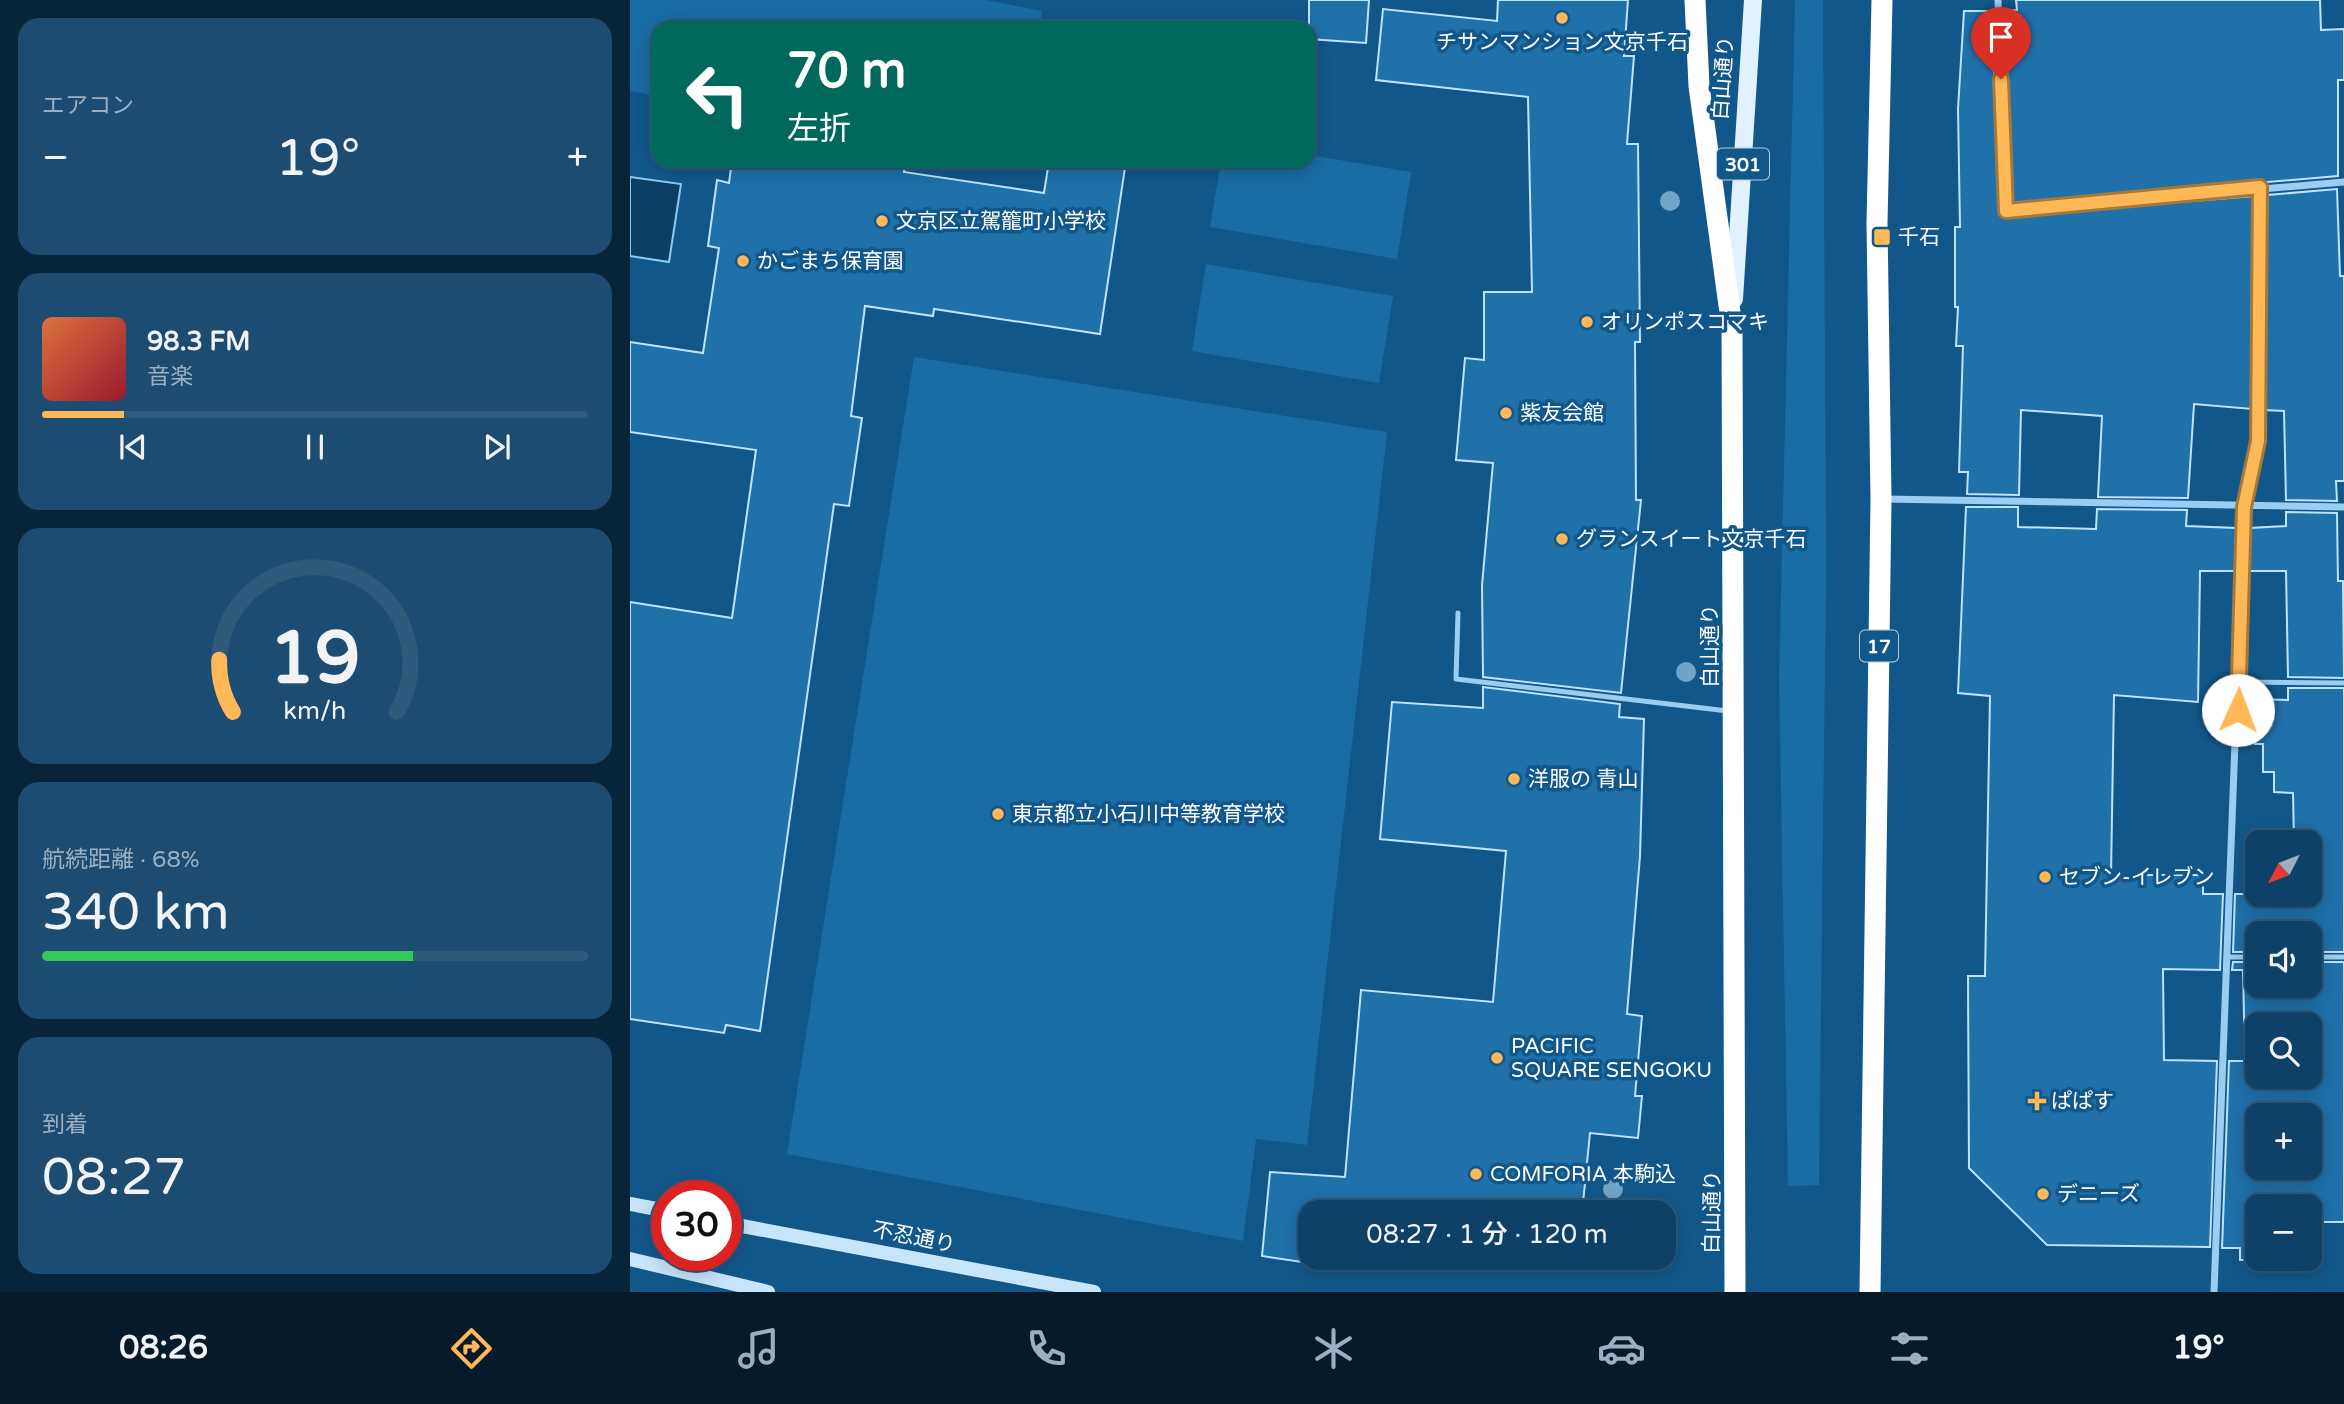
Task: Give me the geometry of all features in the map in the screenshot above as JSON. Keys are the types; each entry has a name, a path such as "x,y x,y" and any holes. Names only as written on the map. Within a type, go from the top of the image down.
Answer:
{"highway":[{"path":"1695,0 1699,86 1732,327"},
{"name":"17","path":"1870,1292 1881,499 1877,223 1882,0"},
{"name":"白山通り","path":"1732,327 1735,1292"}],"main road":[{"name":"白山通り","path":"1732,327 1753,0"},
{"path":"630,1204 651,1208"},
{"name":"不忍通り","path":"742,1226 1094,1292"},
{"path":"630,1259 768,1292"}],"street":[{"path":"1998,0 2006,211 2260,187 2344,182"},
{"path":"2214,1292 2244,507 2258,441 2260,187"},
{"path":"1881,499 2344,507"}],"lane":[{"path":"1458,613 1456,679 1734,711"},
{"path":"2239,682 2344,683"},
{"path":"2226,957 2245,957"},
{"path":"2322,957 2344,957"}],"shaded area":[{"path":"630,0 986,0 1042,11 1040,21 651,21 651,95 630,91"},
{"path":"1795,0 1823,0 1826,573 1819,1185 1788,1186 1779,679"},
{"path":"1316,156 1411,172 1397,259 1210,227 1220,168 1316,168"},
{"path":"630,177 681,184 669,262 630,256"},
{"path":"1206,264 1393,296 1379,383 1192,351"},
{"path":"914,357 1387,432 1307,1145 1256,1139 1243,1241 787,1154"}],"building":[{"path":"1309,0 1369,0 1366,43 1316,39 1316,21 1309,21"},
{"path":"1498,0 1628,0 1624,56 1634,56 1627,144 1638,144 1640,342 1635,342 1636,500 1641,500 1621,693 1483,677 1482,585 1493,463 1456,460 1465,358 1484,360 1484,292 1532,292 1528,97 1376,80 1383,9 1497,21"},
{"path":"2016,0 2320,0 2321,30 2344,29 2344,80 2338,80 2338,176 2012,204 2005,11 2017,10"},
{"path":"1964,11 1992,11 2000,211 2003,216 2255,196 2252,409 2194,404 2188,498 2098,497 2102,416 2021,410 2019,495 1967,494 1968,472 1959,472 1963,346 1956,346 1958,307 1955,307 1955,227 1960,227 1958,109"},
{"path":"731,168 904,168 904,172 1044,193 1048,168 1125,168 1100,334 934,309 933,316 865,306 851,416 862,418 849,506 834,504 760,1031 726,1025 724,1033 630,1019 630,602 732,618 756,450 630,432 630,342 703,353 719,248 708,246 717,180 729,183"},
{"path":"2337,189 2340,276 2344,276 2344,481 2336,481 2337,501 2286,500 2284,411 2264,410 2267,195"},
{"path":"1966,507 2018,507 2018,527 2096,529 2097,509 2187,510 2186,526 2237,528 2235,571 2200,571 2198,702 2114,695 2111,875 2203,875 2203,894 2223,894 2220,970 2163,969 2164,1060 2217,1061 2210,1247 2047,1245 1969,1168 1968,976 1985,976 1990,696 1958,693"},
{"path":"2286,512 2337,513 2338,581 2343,581 2344,678 2288,677 2286,571 2248,571 2249,528 2286,526"},
{"path":"1483,687 1620,704 1619,717 1644,719 1640,856 1627,1014 1642,1016 1635,1096 1642,1096 1638,1138 1590,1133 1583,1200 1298,1200 1298,1261 1262,1256 1270,1172 1345,1177 1361,990 1493,1002 1506,851 1380,839 1392,702 1483,708"},
{"path":"2288,688 2344,688 2344,952 2322,952 2322,921 2245,921 2245,952 2233,952 2235,894 2245,894 2245,907 2322,907 2322,830 2294,830 2293,793 2274,792 2274,772 2263,772 2263,744 2255,744 2256,699 2288,700"},
{"path":"2233,962 2245,962 2245,998 2322,998 2322,962 2344,962 2344,1222 2322,1222 2322,1194 2245,1194 2245,1260 2240,1260 2240,1248 2222,1248 2229,1061 2245,1061 2243,970 2232,970"}],"place":[{"name":"チサンマンション文京千石","path":"1562,18"},
{"name":"文京区立駕籠町小学校","path":"882,221"},
{"name":"千石","path":"1882,237"},
{"name":"かごまち保育園","path":"743,261"},
{"name":"オリンポスコマキ","path":"1587,322"},
{"name":"紫友会館","path":"1506,413"},
{"name":"グランスイート文京千石","path":"1562,539"},
{"name":"洋服の 青山","path":"1514,779"},
{"name":"東京都立小石川中等教育学校","path":"998,814"},
{"name":"セブン-イレブン","path":"2045,877"},
{"name":"PACIFIC SQUARE SENGOKU","path":"1497,1058"},
{"name":"ぱぱす","path":"2037,1101"},
{"name":"COMFORIA 本駒込","path":"1476,1174"},
{"name":"デニーズ","path":"2043,1194"}],"route":[{"path":"2001,79 2006,211 2260,187 2258,441 2244,507 2238,710"}]}
